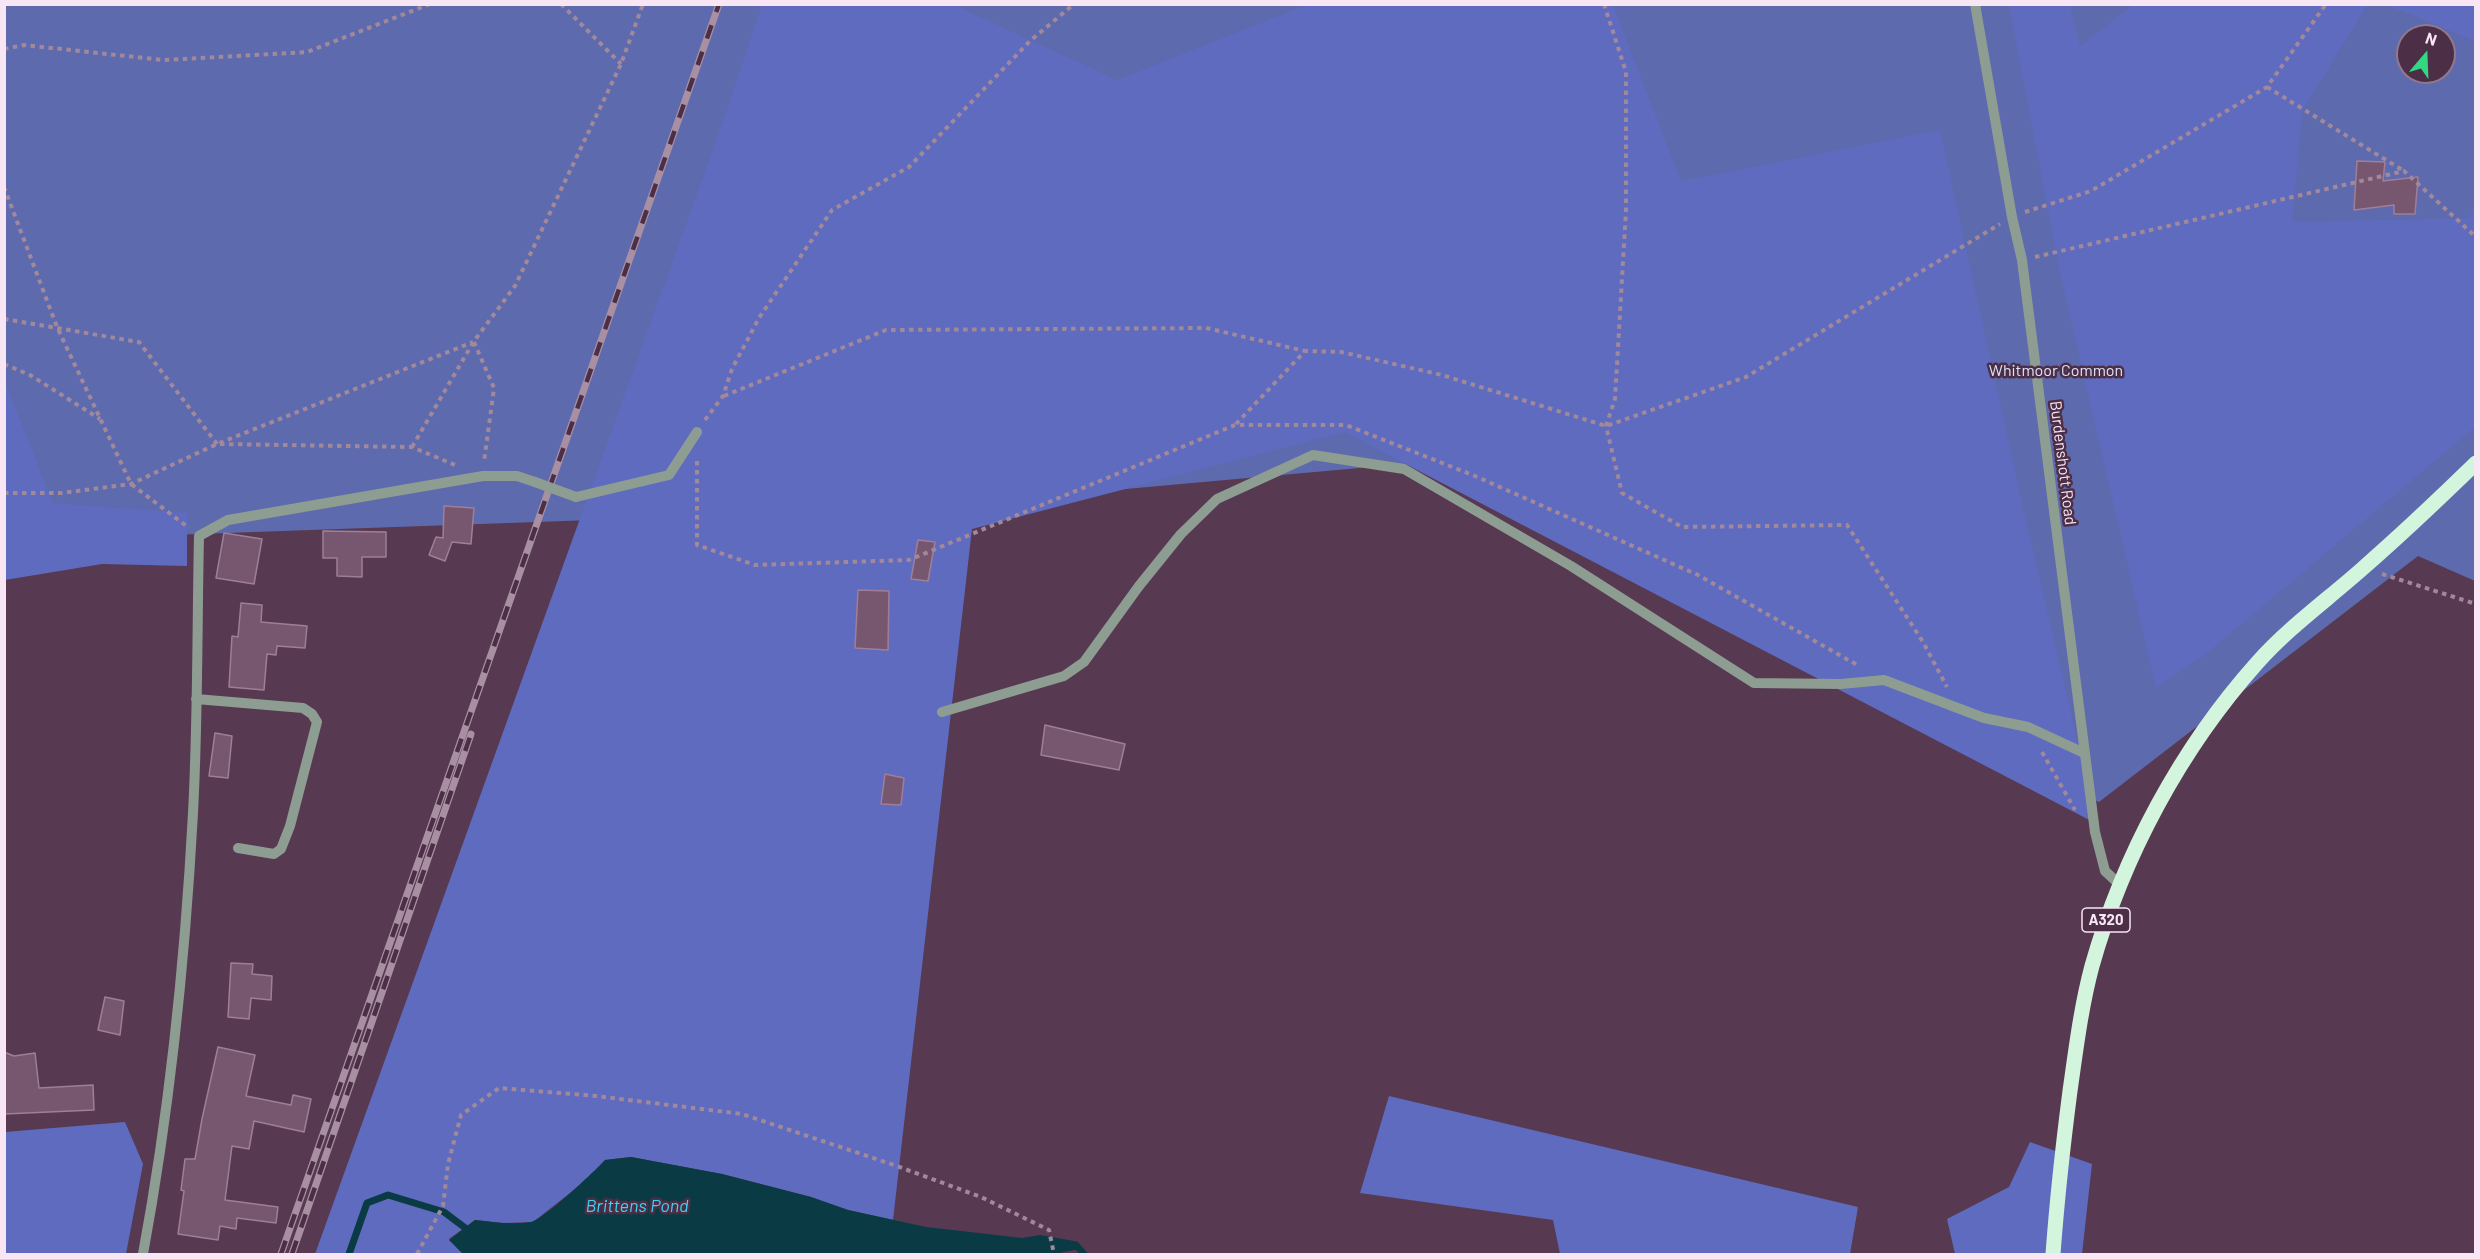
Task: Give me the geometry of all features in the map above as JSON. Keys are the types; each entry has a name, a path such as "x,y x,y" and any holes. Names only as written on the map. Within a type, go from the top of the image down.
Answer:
{"main road":[{"name":"A320","path":"2053,1254 2059,1178 2076,1047 2092,969 2119,884 2173,780 2225,701 2257,662 2278,641 2364,568 2475,463"}],"street":[{"name":"Burdenshott Road","path":"1975,4 2012,217 2022,260 2084,753 2099,853 2105,871 2119,884"},
{"path":"143,1254 159,1168 180,999 193,811 199,536 228,520 483,476 517,476 576,497 669,475 697,432"},
{"path":"942,712 1064,676 1084,662 1139,586 1181,534 1217,499 1313,455 1404,469 1571,566 1754,683 1841,684 1884,680 1984,718 2028,728 2084,753"},
{"path":"196,699 303,708 312,714 317,722 290,826 281,849 274,854 238,848"}],"path":[{"path":"4,49 24,45 163,60 308,52 430,4"},
{"path":"561,4 621,64"},
{"path":"412,447 474,341 515,286 621,64 643,4"},
{"path":"1074,4 1030,41 909,167 832,210 759,318 732,369 723,396 697,432 698,545 755,565 909,560 1235,425 1346,425 1475,476 1698,575 1884,680"},
{"path":"1604,4 1626,72 1626,210 1615,399 1606,426 1622,493 1682,527 1847,525 1923,642 1958,708"},
{"path":"723,396 886,330 1206,328 1305,351 1341,352 1442,375 1606,426 1746,377 2012,217 2091,191 2267,87 2326,4"},
{"path":"2267,87 2404,171 2475,237"},
{"path":"2022,260 2404,171"},
{"path":"4,187 57,327 131,483 199,536"},
{"path":"4,319 140,342 217,444"},
{"path":"4,493 62,492 131,483 217,444 474,341"},
{"path":"217,444 412,447 483,476 494,388 474,341"},
{"path":"1235,425 1305,351"},
{"path":"4,364 30,375 100,419"},
{"path":"2364,568 2475,604"},
{"path":"2028,728 2075,811"},
{"path":"417,1254 443,1206 448,1164 461,1115 499,1088 596,1096 742,1114 981,1197 1048,1230 1054,1254"}],"green space":[{"name":"Whitmoor Common","path":"4,5 2475,5 2475,581 2418,556 2099,802 1415,463 903,509 170,535 5,573"}],"shaded area":[{"path":"762,5 954,5 1117,80 1306,5 1613,5 1681,181 1940,130 2023,508 2097,824 1344,432 972,529 893,1220 848,1210 811,1197 722,1174 631,1157 605,1160 588,1179 533,1222 503,1223 475,1220 449,1239 463,1254 315,1254 725,116"},
{"path":"2009,5 2070,5 2080,46 2133,5 2367,5 2302,111 2292,222 2469,218 2475,204 2475,427 2206,654 2156,688 2060,273"},
{"path":"2387,5 2475,5 2475,41 2456,33 2456,24 2433,24"},
{"path":"4,379 53,503 187,513 187,566 102,564 5,580"},
{"path":"1389,1096 1858,1207 1850,1254 1560,1254 1553,1220 1360,1193"},
{"path":"125,1122 143,1164 126,1254 5,1254 5,1132"},
{"path":"2030,1142 2092,1164 2082,1254 1955,1254 1947,1219 2009,1187"}],"water":[{"name":"Brittens Pond","path":"631,1157 722,1174 811,1197 848,1210 926,1227 1022,1238 1040,1235 1074,1241 1079,1249 1055,1254 463,1254 449,1240 475,1220 503,1223 531,1222 569,1194 605,1160"}],"building":[{"path":"2357,161 2385,162 2383,181 2418,177 2415,214 2394,214 2394,205 2354,210"},
{"path":"444,506 474,508 471,544 452,542 445,561 429,555 436,537 443,538"},
{"path":"323,531 386,532 386,557 362,557 362,577 337,576 337,558 323,558"},
{"path":"224,533 262,539 254,584 216,578"},
{"path":"918,540 935,542 928,581 911,579"},
{"path":"858,590 889,591 888,650 855,648"},
{"path":"241,603 262,605 261,622 307,626 305,648 277,646 276,655 267,654 264,690 229,687 232,636 238,637"},
{"path":"1045,725 1125,744 1119,770 1041,755"},
{"path":"215,733 232,736 228,778 209,776"},
{"path":"885,774 904,778 901,805 881,804"},
{"path":"231,963 253,964 252,974 272,976 271,1000 251,998 249,1019 228,1017"},
{"path":"105,997 124,1001 120,1035 98,1030"},
{"path":"218,1047 255,1055 246,1096 291,1105 293,1095 311,1099 304,1132 254,1121 249,1149 232,1146 225,1200 278,1207 276,1223 237,1218 236,1229 220,1226 218,1240 178,1234 184,1191 181,1190 185,1159 195,1159"},
{"path":"4,1052 14,1056 35,1053 39,1088 93,1085 94,1110 4,1114"}],"waterway":[{"path":"349,1254 367,1203 388,1195 444,1212 468,1230"},
{"path":"1076,1245 1084,1254"}],"railway":[{"path":"281,1254 719,4"},
{"path":"292,1254 471,734"}]}
